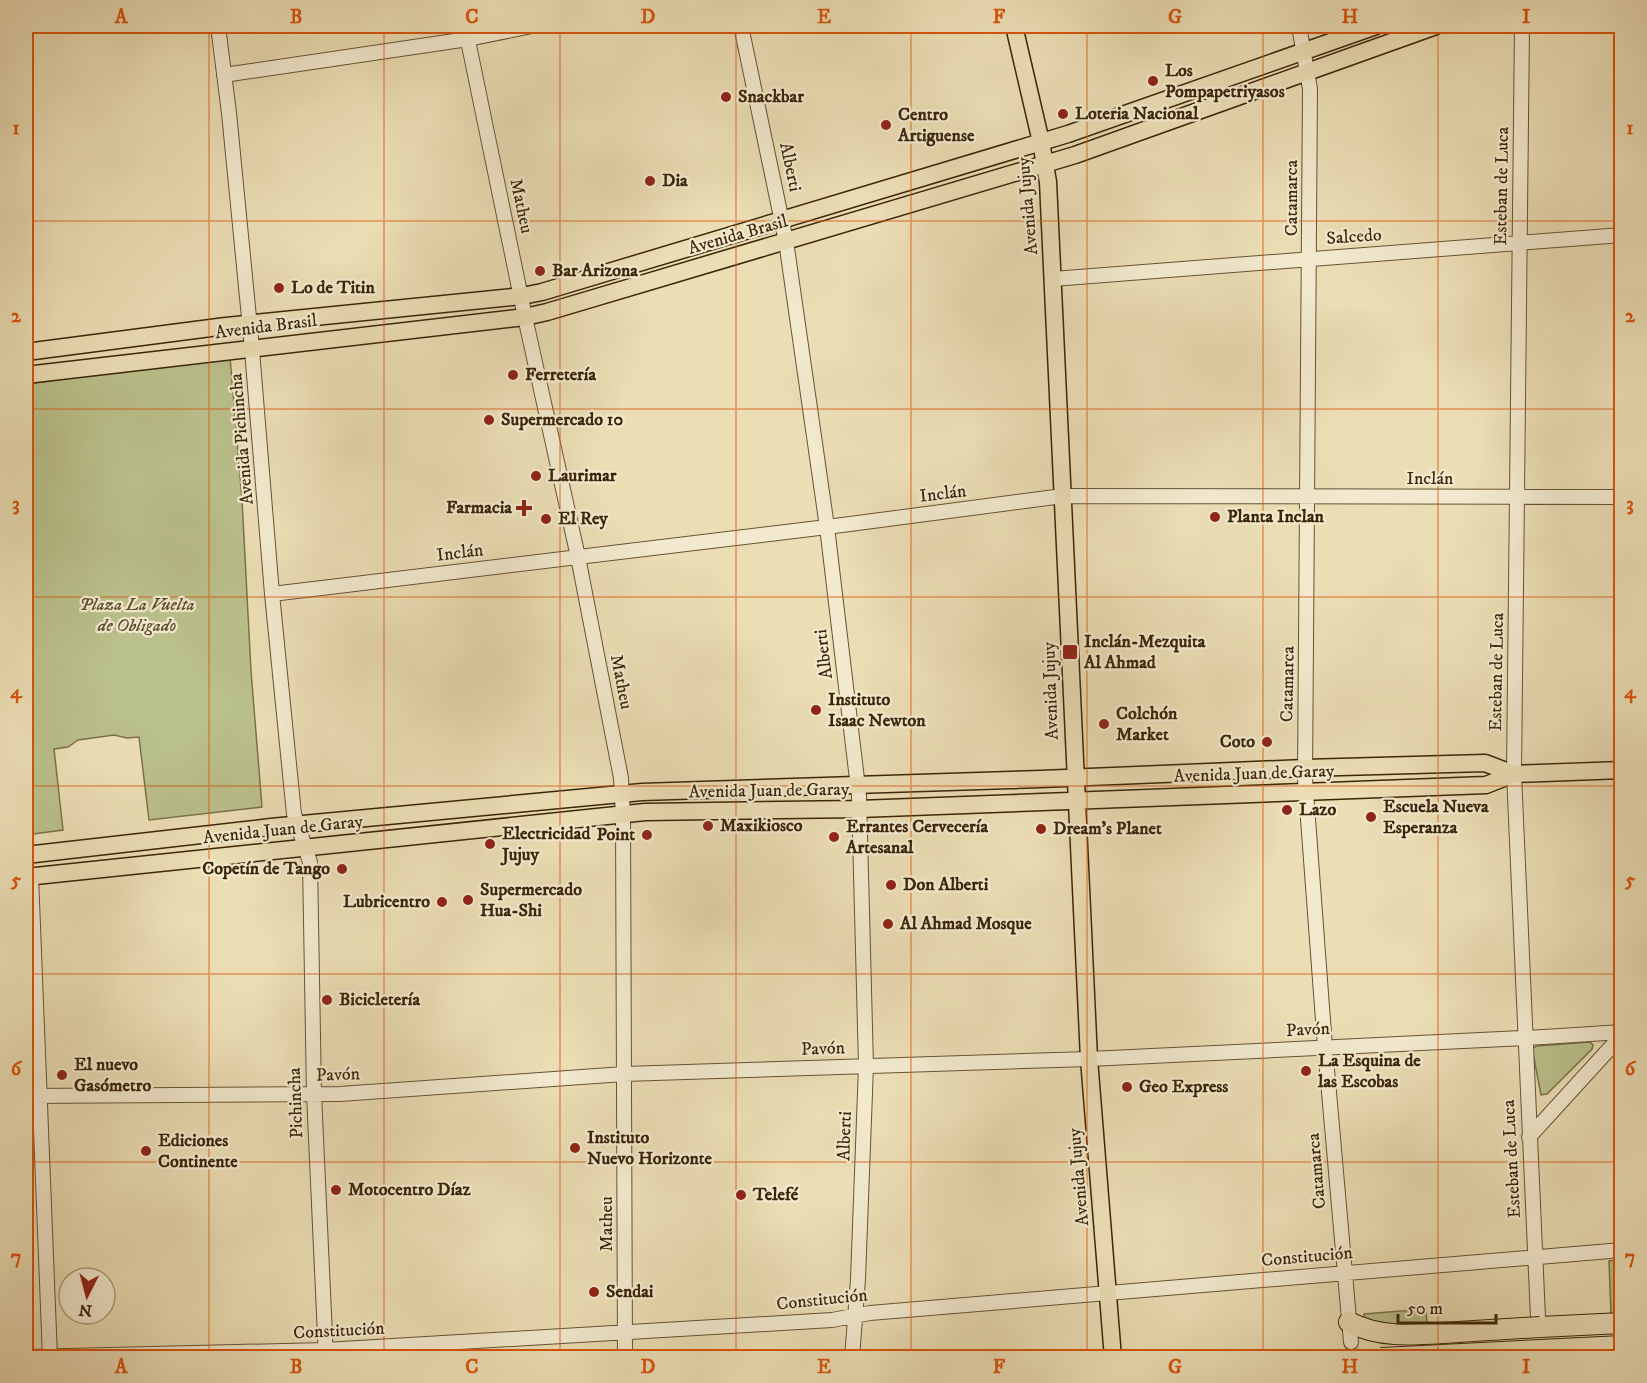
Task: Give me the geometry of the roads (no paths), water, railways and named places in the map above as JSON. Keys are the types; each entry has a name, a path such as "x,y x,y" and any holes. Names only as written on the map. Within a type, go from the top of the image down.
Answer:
{"highway":[{"path":"1349,1322 1365,1330 1381,1334 1622,1323"},
{"path":"1381,1358 1622,1346"}],"main road":[{"name":"Avenida Jujuy","path":"1014,26 1046,164 1089,1059 1113,1358"},
{"name":"Avenida Brasil","path":"26,352 250,324 522,296 550,290 1041,142 1376,26"},
{"name":"Avenida Brasil","path":"26,375 525,317 1046,164 1436,26"},
{"name":"Avenida Juan de Garay","path":"26,855 297,824 622,794 1305,768 1485,764 1514,774"},
{"name":"Avenida Juan de Garay","path":"28,876 645,812 859,809 1486,785 1514,774 1622,770"}],"street":[{"name":"Avenida Pichincha","path":"218,26 250,324 272,594 294,814 305,847"},
{"path":"224,75 467,32 532,26"},
{"name":"Alberti","path":"741,26 786,241 827,527 858,785 866,1066 852,1358"},
{"name":"Catamarca","path":"1299,26 1310,88 1305,768 1325,1047 1351,1342"},
{"name":"Esteban de Luca","path":"1522,26 1514,774 1538,1318"},
{"name":"Matheu","path":"467,32 525,317 578,557 621,778 625,1358"},
{"name":"Salcedo","path":"1053,279 1622,235"},
{"name":"Inclán","path":"272,594 1063,496 1622,497"},
{"name":"Pichincha","path":"305,847 310,862 314,1094 326,1354"},
{"path":"28,876 32,1096 50,1357"},
{"path":"1529,1137 1622,1033"},
{"name":"Pavón","path":"32,1096 352,1093 624,1074 1089,1059 1622,1033"},
{"name":"Constitución","path":"26,1357 326,1354 625,1332 832,1320 870,1313 1622,1250"}],"tunnel":[{"path":"1351,1342 1352,1358"}],"place":[{"name":"Los Pompapetriyasos","path":"1153,81"},
{"name":"Snackbar","path":"726,97"},
{"name":"Loteria Nacional","path":"1063,114"},
{"name":"Centro Artiguense","path":"886,125"},
{"name":"Dia","path":"650,181"},
{"name":"Bar Arizona","path":"540,271"},
{"name":"Lo de Titin","path":"279,288"},
{"name":"Ferretería","path":"513,375"},
{"name":"Supermercado 10","path":"489,420"},
{"name":"Laurimar","path":"536,476"},
{"name":"Farmacia","path":"524,508"},
{"name":"Planta Inclan","path":"1215,517"},
{"name":"El Rey","path":"546,519"},
{"name":"Inclán-Mezquita Al Ahmad","path":"1070,652"},
{"name":"Instituto Isaac Newton","path":"816,710"},
{"name":"Colchón Market","path":"1104,724"},
{"name":"Coto","path":"1267,742"},
{"name":"Lazo","path":"1287,810"},
{"name":"Escuela Nueva Esperanza","path":"1371,817"},
{"name":"Maxikiosco","path":"708,826"},
{"name":"Dream's Planet","path":"1041,829"},
{"name":"Point","path":"647,835"},
{"name":"Errantes Cervecería Artesanal","path":"834,837"},
{"name":"Electricidad Jujuy","path":"490,844"},
{"name":"Copetín de Tango","path":"342,869"},
{"name":"Don Alberti","path":"891,885"},
{"name":"Supermercado Hua-Shi","path":"468,900"},
{"name":"Lubricentro","path":"442,902"},
{"name":"Al Ahmad Mosque","path":"888,924"},
{"name":"Bicicletería","path":"327,1000"},
{"name":"La Esquina de las Escobas","path":"1306,1071"},
{"name":"El nuevo Gasómetro","path":"62,1075"},
{"name":"Geo Express","path":"1127,1087"},
{"name":"Instituto Nuevo Horizonte","path":"575,1148"},
{"name":"Ediciones Continente","path":"146,1151"},
{"name":"Motocentro Díaz","path":"336,1190"},
{"name":"Telefé","path":"741,1195"},
{"name":"Sendai","path":"594,1292"}],"park label":[{"name":"Plaza La Vuelta de Obligado","path":"137,615"}]}
